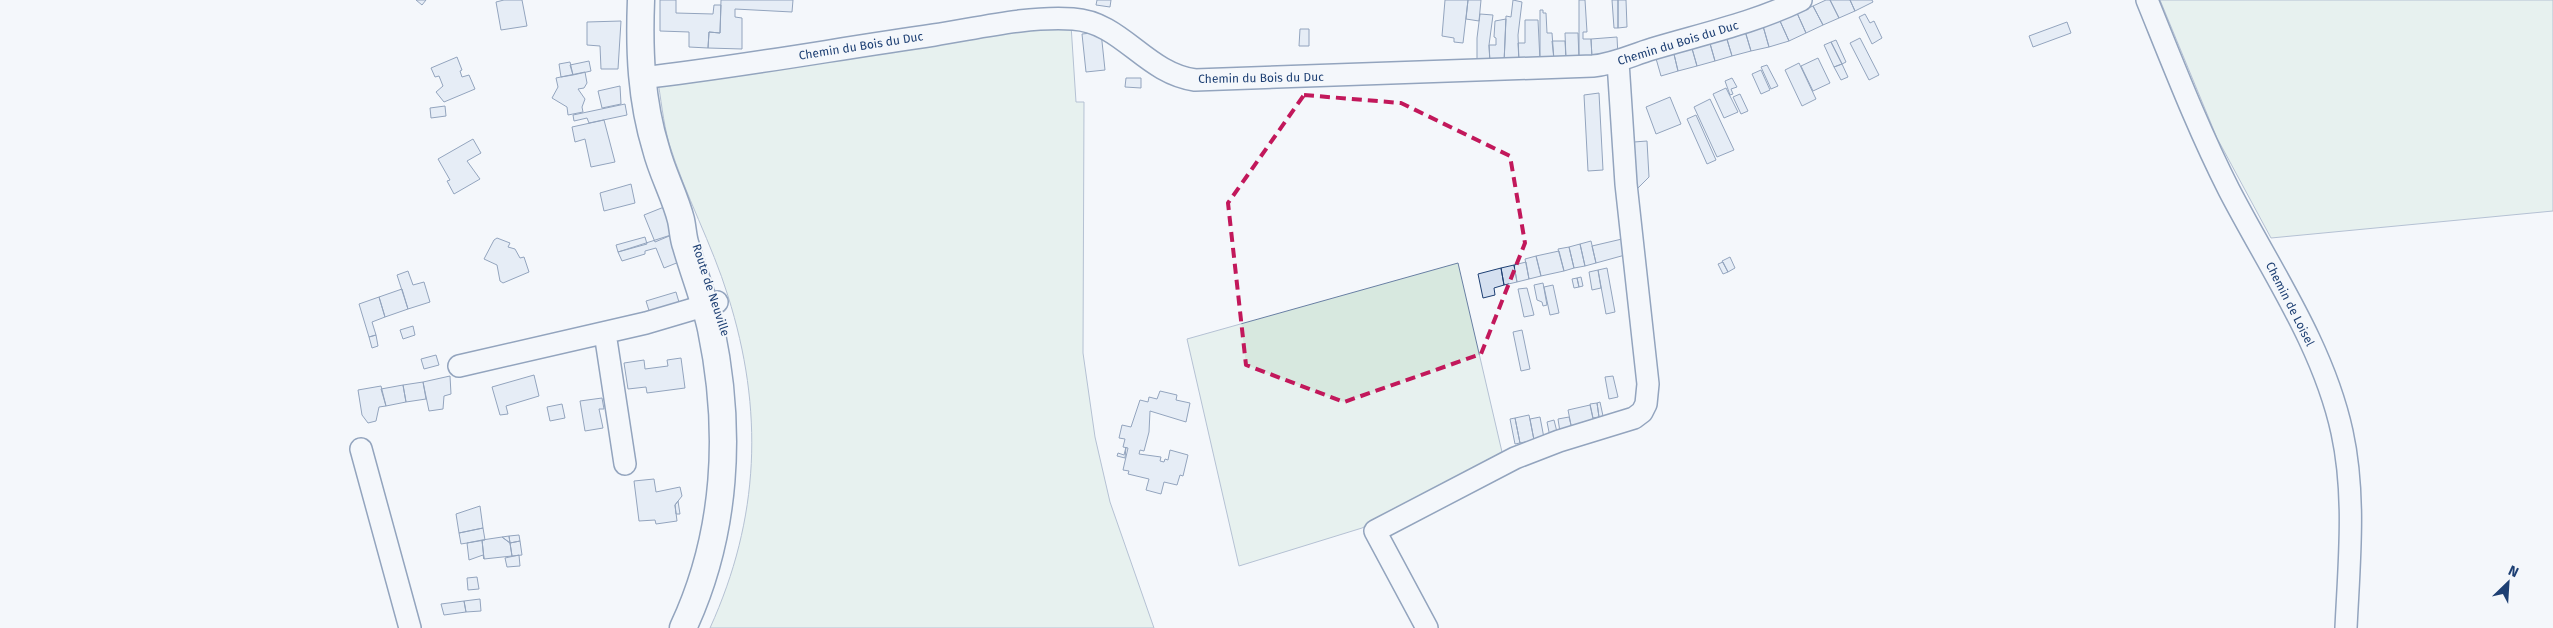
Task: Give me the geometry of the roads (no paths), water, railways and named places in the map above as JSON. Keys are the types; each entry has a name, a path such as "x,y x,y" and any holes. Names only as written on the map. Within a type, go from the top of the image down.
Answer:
{"main road":[{"name":"Route de Neuville","path":"640,0 642,78 655,148 681,220 685,244 711,303 734,384 737,415 737,474 725,554 699,628"},
{"name":"Route de Neuville","path":"683,628 702,582 711,550 723,472 721,390 711,303"}],"street":[{"name":"Chemin du Bois du Duc","path":"642,78 1003,24 1072,19 1102,26 1162,70 1175,76 1195,80 1554,68 1618,62 1651,49 1766,17 1801,0"},
{"name":"Chemin de Loisel","path":"2147,0 2219,171 2304,330 2331,395 2342,431 2348,469 2350,507 2346,628"},
{"path":"1427,628 1375,531 1515,458 1559,441 1624,422 1642,412 1646,404 1648,384 1626,184 1618,62"},
{"path":"459,366 604,333 711,303"},
{"path":"604,333 625,464"},
{"path":"362,449 410,628"}]}
